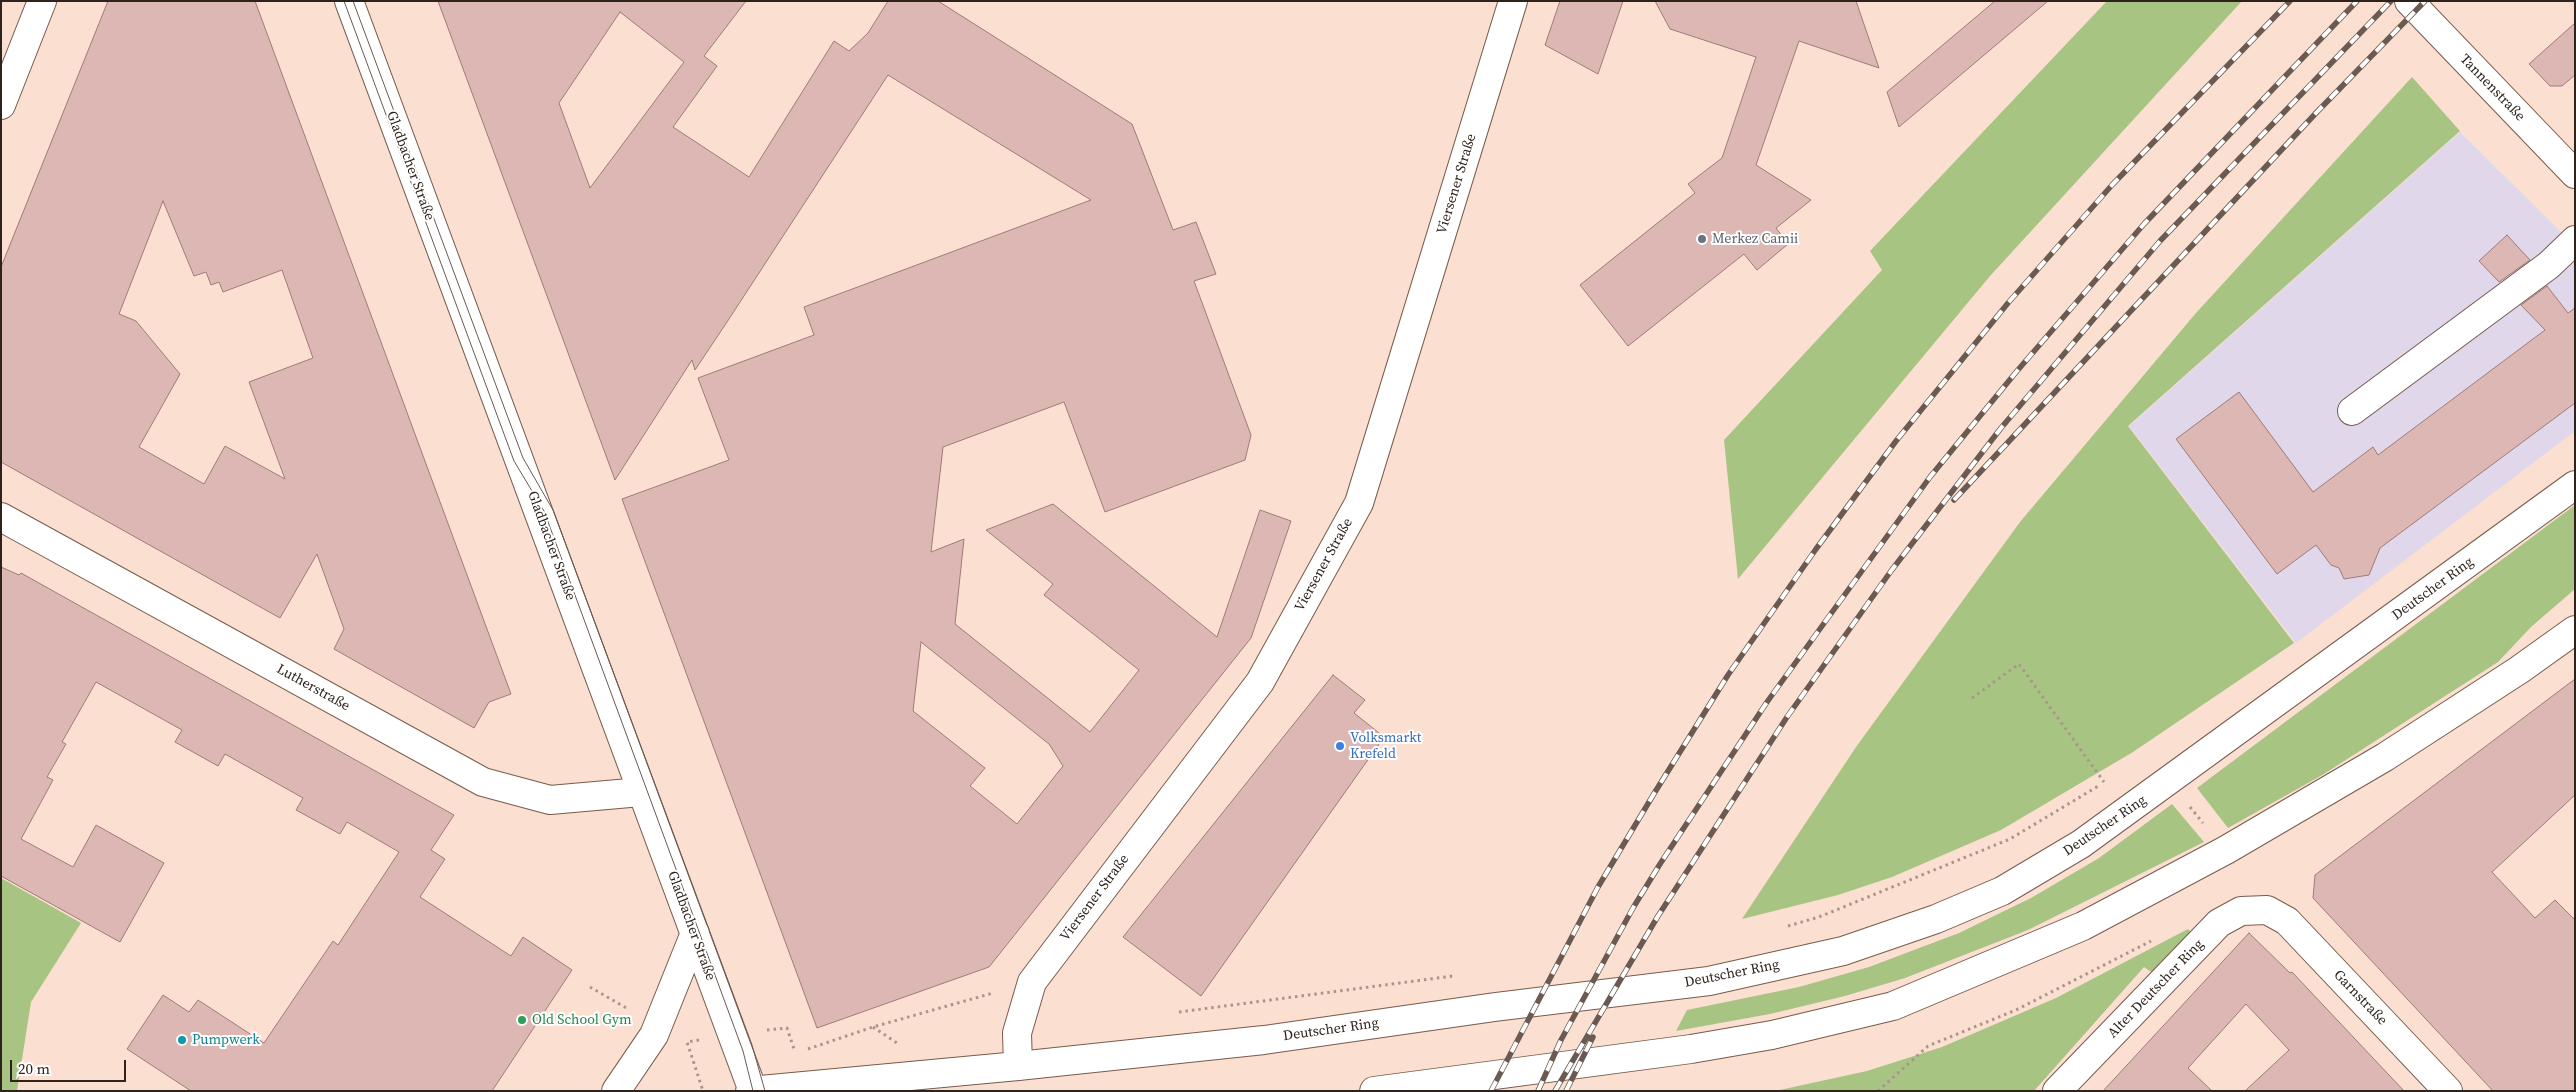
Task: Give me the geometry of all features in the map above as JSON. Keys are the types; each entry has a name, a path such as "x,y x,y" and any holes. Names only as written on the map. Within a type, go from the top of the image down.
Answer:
{"main road":[{"path":"1,105 42,1"},
{"name":"Gladbacher Straße","path":"349,1 752,1091"},
{"name":"Viersener Straße","path":"1018,1066 1017,1034 1032,982 1260,682 1359,502 1513,1"},
{"name":"Tannenstraße","path":"2409,1 2575,174"},
{"path":"2352,411 2549,265 2575,240"},
{"name":"Deutscher Ring","path":"752,1091 1264,1040 1494,1007 1709,981 1843,951 1936,920 2002,891 2081,844 2575,485"},
{"name":"Lutherstraße","path":"1,518 483,782 550,800 641,792"},
{"path":"1374,1091 1691,1049 1772,1035 1894,1006 2083,926 2226,850 2385,757 2519,670 2575,630"},
{"name":"Alter Deutscher Ring","path":"2057,1091 2219,924 2241,911 2267,910"},
{"name":"Garnstraße","path":"2267,910 2287,921 2448,1091"},
{"path":"616,1091 654,1035 694,933"}],"path":[{"path":"1972,698 2018,664 2104,782"},
{"path":"1782,927 1819,917 2010,839 2112,778"},
{"path":"1878,1091 1928,1046 2016,1010 2156,939"},
{"path":"1177,1012 1463,974"},
{"path":"795,1054 873,1027 1032,982"},
{"path":"590,988 658,1025"},
{"path":"873,1027 904,1047"}],"shaded area":[{"path":"2460,132 2575,246 2575,431 2296,643 2129,426"}],"green space":[{"path":"2107,1 2242,1 1990,276 1738,579 1724,440 1882,270 1870,251"},
{"path":"2412,77 2460,131 2128,426 2294,643 2133,752 2001,830 1892,877 1838,895 1742,919 1856,747 2020,522 2196,313"},
{"path":"2575,505 2575,589 2531,627 2498,662 2324,774 2228,828 2197,788"},
{"path":"2172,804 2204,842 2028,930 1905,978 1845,996 1770,1014 1676,1031 1687,1010 1799,987 1869,967 1959,933 2031,898 2099,858"},
{"path":"1,878 81,923 31,1002 17,1091 1,1091"},
{"path":"2188,929 2195,936 2157,976 2144,967 2034,1091 1775,1091 1867,1071 1942,1047 2056,998"}],"building":[{"path":"108,1 255,1 511,694 489,702 474,728 334,649 344,629 317,554 280,618 1,462 1,267","holes":["163,201 194,276 206,272 211,285 219,282 223,292 282,270 313,358 249,382 285,479 225,446 204,484 139,447 180,374 136,321 119,314"]},
{"path":"438,1 746,1 704,56 717,66 673,127 749,177 834,41 849,51 868,33 888,1 938,1 1132,124 1173,230 1196,222 1216,274 1194,281 1251,435 1245,460 1105,512 1064,402 943,447 931,552 964,539 955,624 1090,732 1139,670 1044,595 1053,584 986,530 1053,504 1217,637 1260,510 1291,521 1251,638 989,967 817,1028 622,499 729,460 698,378 814,335 804,307 1091,200 888,75 695,370 692,360 615,480","holes":["620,12 684,62 590,188 559,103","921,642 1049,744 1063,766 1017,824 970,786 985,768 913,711"]},
{"path":"1560,1 1623,1 1598,74 1545,45"},
{"path":"1655,1 1856,1 1879,68 1799,41 1756,165 1811,200 1776,228 1788,244 1757,270 1744,254 1628,346 1580,285 1695,193 1688,184 1722,158 1756,57 1670,29"},
{"path":"1995,1 2048,1 1899,127 1887,92"},
{"path":"2575,23 2575,75 2562,86 2550,86 2529,64"},
{"path":"2507,235 2530,260 2499,282 2479,261"},
{"path":"2547,286 2568,313 2575,308 2575,403 2380,548 2369,575 2344,579 2339,568 2331,565 2316,545 2277,574 2176,439 2239,392 2313,492 2373,447 2378,455 2545,330 2521,305"},
{"path":"1,567 19,575 21,573 454,815 431,850 445,859 420,897 511,956 523,937 572,970 492,1091 191,1091 127,1049 163,995 189,1012 198,1000 264,1043 333,941 338,945 399,852 347,822 340,834 296,810 303,798 225,754 218,766 175,742 182,730 96,682 62,742 66,744 47,777 53,780 21,839 73,867 96,825 164,863 120,942 1,876"},
{"path":"1333,675 1365,700 1354,713 1384,737 1201,996 1123,937"},
{"path":"2575,679 2575,795 2492,872 2535,918 2555,900 2575,920 2575,1091 2493,1091 2313,898 2315,875"},
{"path":"2249,933 2290,973 2292,972 2404,1091 2245,1091 2289,1050 2246,1004 2188,1068 2212,1091 2103,1091"}],"tram line":[{"path":"344,1 514,461 544,511 743,1051 753,1091"},
{"path":"353,1 523,458 553,510 752,1045 765,1091"}],"railway":[{"path":"1491,1091 1598,887 1728,675 1816,549 1896,441 2008,303 2112,185 2290,1"},
{"path":"1538,1091 1561,1040 1633,908 1660,864 1767,702 1930,477 2017,371 2144,224 2357,1"},
{"path":"1555,1091 1658,916 1787,717 1891,571 2001,428 2160,241 2391,1"},
{"path":"1954,500 2316,113 2425,1"},
{"path":"1566,1091 1593,1037"}],"place":[{"name":"Merkez Camii","path":"1702,239"},
{"name":"Volksmarkt Krefeld","path":"1340,746"},
{"name":"Old School Gym","path":"522,1020"},
{"name":"Pumpwerk","path":"182,1040"}]}
